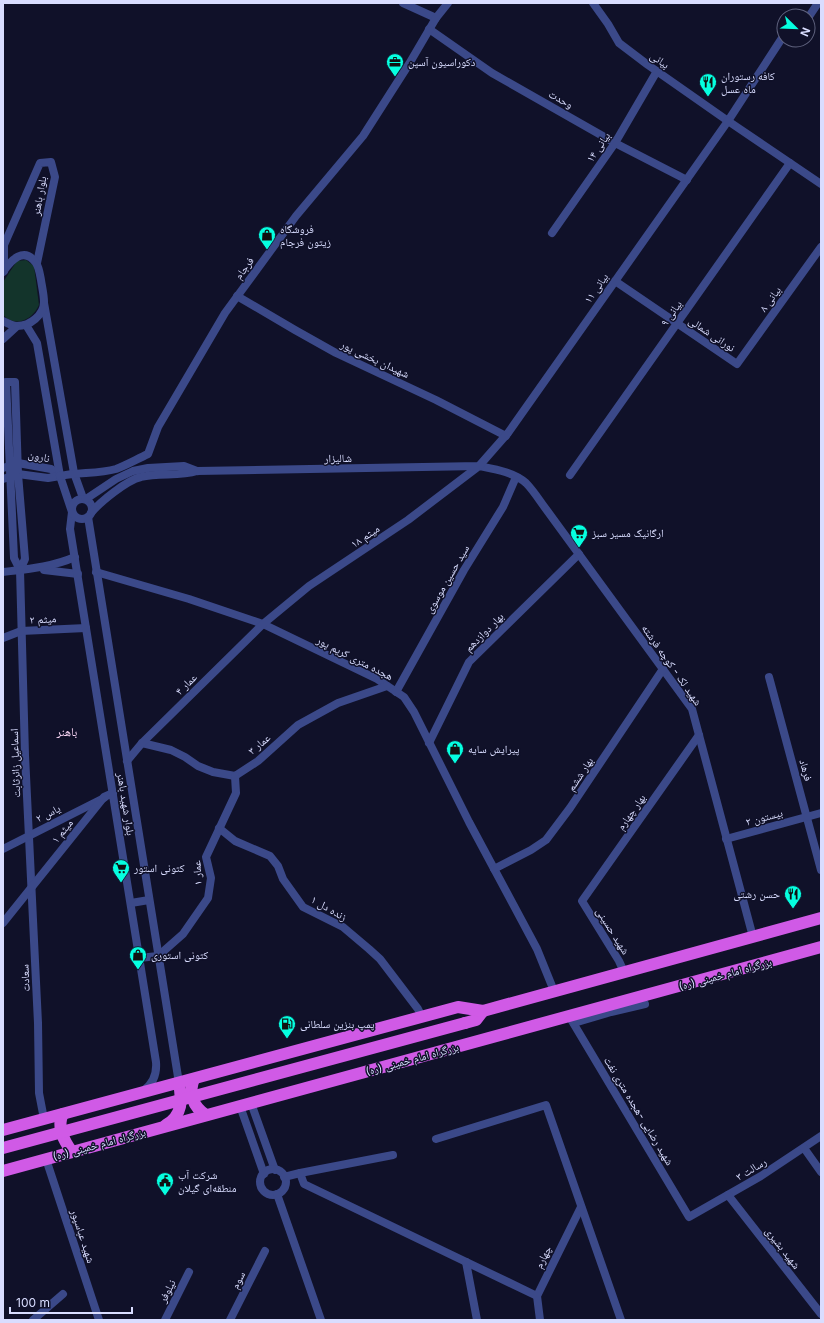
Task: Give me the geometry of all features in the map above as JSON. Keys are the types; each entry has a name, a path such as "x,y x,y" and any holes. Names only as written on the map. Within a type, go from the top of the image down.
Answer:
{"highway":[{"name":"بزرگراه امام خمینی (ره)","path":"3,1148 476,1020 483,1011 821,918"},
{"name":"بزرگراه امام خمینی (ره)","path":"3,1171 246,1104 572,1020 821,947"},
{"path":"3,1130 458,1007 464,1006 483,1011"},
{"path":"194,1079 191,1090 193,1099 199,1109 206,1115"},
{"path":"162,1127 173,1120 180,1107 181,1097 179,1083"},
{"path":"165,1086 175,1094 180,1107"},
{"path":"63,1114 60,1120 61,1132 72,1152"}],"street":[{"path":"403,3 436,18"},
{"name":"فرجام","path":"148,454 158,427 215,329 237,296 296,216 363,136 409,64 436,18 448,3"},
{"name":"بیانی","path":"593,3 619,43 657,71 821,184"},
{"name":"وحدت","path":"429,29 492,73 615,142 687,180"},
{"name":"بیانی ۱۱","path":"479,466 506,436 687,180 776,47"},
{"name":"بیانی ۱۴","path":"552,233 615,142 657,71"},
{"name":"بلوار باهنر","path":"3,272 4,245 40,163 51,162 56,177 37,263"},
{"name":"بیانی ۹","path":"570,475 790,163"},
{"name":"بیانی ۸","path":"737,364 821,247"},
{"path":"3,272 16,257 26,255 37,263 74,473 84,499"},
{"name":"نورانی شمالی","path":"615,281 737,364"},
{"name":"شهیدان بخشی پور","path":"237,296 336,353 436,400 506,436"},
{"path":"3,339 16,327 32,322 38,316 44,303"},
{"path":"3,321 16,327"},
{"path":"26,325 37,342 60,476 72,512 74,516 79,519 84,519 90,515 92,508 90,503 84,499 78,499 72,506 72,512"},
{"path":"6,382 15,382 18,474 25,559 20,570 14,558 6,478 6,382"},
{"path":"60,476 74,473 92,473 115,469 148,454 149,476"},
{"name":"نارون","path":"6,467 18,463 51,469 60,476"},
{"name":"شالیزار","path":"84,499 116,479 133,471 148,468 184,466 196,471"},
{"name":"شالیزار","path":"90,515 96,508 126,484 141,477 188,474 196,471 479,466"},
{"name":"شهید لک - کوچه فرشته","path":"479,466 495,469 525,482 692,708 753,937"},
{"name":"میثم ۱۸","path":"263,624 309,586 408,520 479,466"},
{"name":"نارون","path":"6,478 18,474 48,478 60,476"},
{"name":"سید حسین موسوی","path":"396,692 464,570 503,508 516,477"},
{"name":"بلوار شهید باهنر","path":"72,512 70,529 131,903 156,1067 155,1076 152,1083 138,1094"},
{"name":"بلوار شهید باهنر","path":"90,515 96,572 179,1083"},
{"name":"بهار دوازدهم","path":"429,743 469,662 579,554"},
{"path":"3,572 33,569 60,563 75,557"},
{"path":"33,569 78,574"},
{"name":"اسماعیل زائرثابت","path":"20,570 25,755 30,835"},
{"name":"هجده متری کریم پور","path":"96,572 189,599 263,624 377,679 404,697 414,712 494,869 537,949 554,991"},
{"name":"عمار ۴","path":"127,761 142,743 263,624"},
{"name":"میثم ۲","path":"3,638 21,631 86,628"},
{"name":"بهار ششم","path":"494,869 531,850 546,840 570,808 663,669"},
{"name":"فرهاد","path":"769,677 821,870"},
{"name":"عمار ۳","path":"235,776 258,762 298,725 338,703 387,686"},
{"name":"بهار چهارم","path":"582,901 699,735"},
{"path":"142,743 171,750 198,766 213,772 235,776"},
{"name":"عمار ۱","path":"158,956 183,934 208,898 211,878 206,857 236,793 235,776"},
{"name":"میثم ۱","path":"3,923 104,797 113,793"},
{"name":"یاس ۲","path":"3,849 104,797"},
{"name":"بیستون ۲","path":"726,839 821,813"},
{"name":"زنده دل ۱","path":"220,828 235,841 270,856 278,866 283,879 303,907 343,927 380,959 418,1009 422,1017"},
{"name":"سعادت","path":"30,835 38,1023 38,1093 44,1119"},
{"path":"131,903 149,900"},
{"name":"شهید حسینی","path":"582,901 619,960 624,972"},
{"path":"139,958 158,956"},
{"path":"572,1020 646,1004"},
{"name":"شهید رضایی -هجده متری نفت","path":"572,1020 689,1217"},
{"path":"246,1104 275,1170 284,1177 285,1185 281,1192 277,1194 269,1194 262,1189 260,1181 264,1174 271,1170 275,1170"},
{"path":"246,1104 264,1174"},
{"path":"436,1139 546,1105 621,1320"},
{"name":"رسالت ۳","path":"689,1217 761,1176 821,1136"},
{"path":"804,1148 821,1172"},
{"path":"284,1177 393,1155"},
{"name":"شهید عباسپور","path":"46,1159 98,1318"},
{"path":"300,1173 304,1184 537,1296 540,1320"},
{"path":"277,1194 321,1320"},
{"name":"شهید بشیری","path":"728,1195 821,1314"},
{"name":"چهارم","path":"537,1296 581,1207"},
{"name":"سوم","path":"230,1320 265,1251"},
{"path":"466,1262 477,1320"},
{"name":"نیلوفر","path":"165,1320 189,1272"},
{"path":"33,1320 62,1294"},
{"path":"98,1318 106,1320"}],"green space":[{"path":"26,260 34,266 39,305 32,315 18,322 8,319 3,315 3,282 17,261"}],"place":[{"name":"دکوراسیون آسپن","path":"395,77"},
{"name":"کافه رستوران ماه عسل","path":"708,97"},
{"name":"فروشگاه زیتون فرجام","path":"267,250"},
{"name":"ارگانیک مسیر سبز","path":"579,548"},
{"name":"پیرایش سایه","path":"455,764"},
{"name":"کتونی استور","path":"121,883"},
{"name":"حسن رشتی","path":"793,909"},
{"name":"کتونی استوری","path":"138,970"},
{"name":"پمپ بنزین سلطانی","path":"287,1039"},
{"name":"شرکت آب منطقه‌ای گیلان","path":"165,1196"}],"district":[{"name":"باهنر","path":"67,732"}]}
